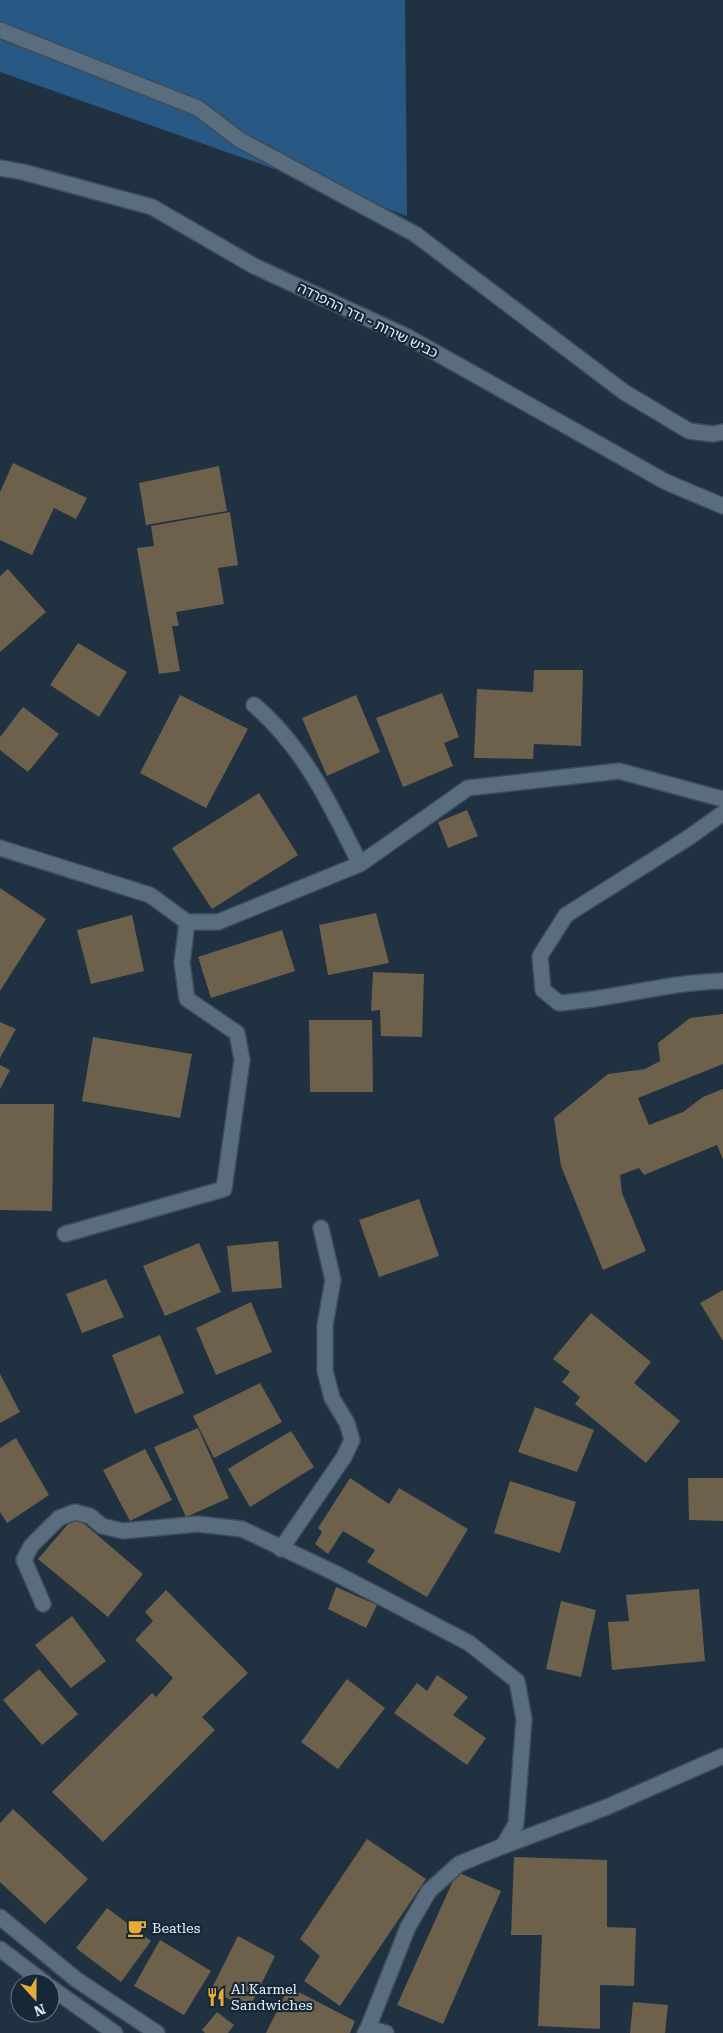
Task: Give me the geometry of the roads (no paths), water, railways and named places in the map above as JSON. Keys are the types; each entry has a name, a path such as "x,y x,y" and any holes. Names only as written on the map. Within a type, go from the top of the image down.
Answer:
{"street":[{"path":"0,30 198,108 240,140 415,234 624,392 689,431 713,434 723,432"},
{"name":"כביש שירות - גדר ההפרדה","path":"0,168 23,172 152,207 254,266 408,337 666,482 723,506"},
{"path":"254,705 275,722 326,795 360,864"},
{"path":"0,848 150,895 187,922 218,922 360,864 468,788 618,771 723,799"},
{"path":"723,813 688,838 566,915 540,956 542,990 559,1003 595,1000 696,982 723,981"},
{"path":"64,1234 224,1189 242,1060 237,1034 187,1000 182,963 187,922"},
{"path":"281,1549 344,1457 352,1440 347,1423 332,1398 324,1371 324,1325 333,1280 321,1228"},
{"path":"43,1604 24,1560 30,1546 59,1518 75,1512 90,1516 102,1526 123,1531 198,1524 242,1529 335,1573 469,1643 517,1681 524,1719 516,1824 502,1846"},
{"path":"386,2033 366,2031 408,1927 429,1891 459,1864 607,1807 723,1756"},
{"path":"0,1917 77,1980 157,2033"},
{"path":"0,1949 32,1973"},
{"path":"60,1994 115,2033"}],"place":[{"name":"Beatles","path":"137,1928"},
{"name":"Al Karmel Sandwiches","path":"216,1997"}]}
